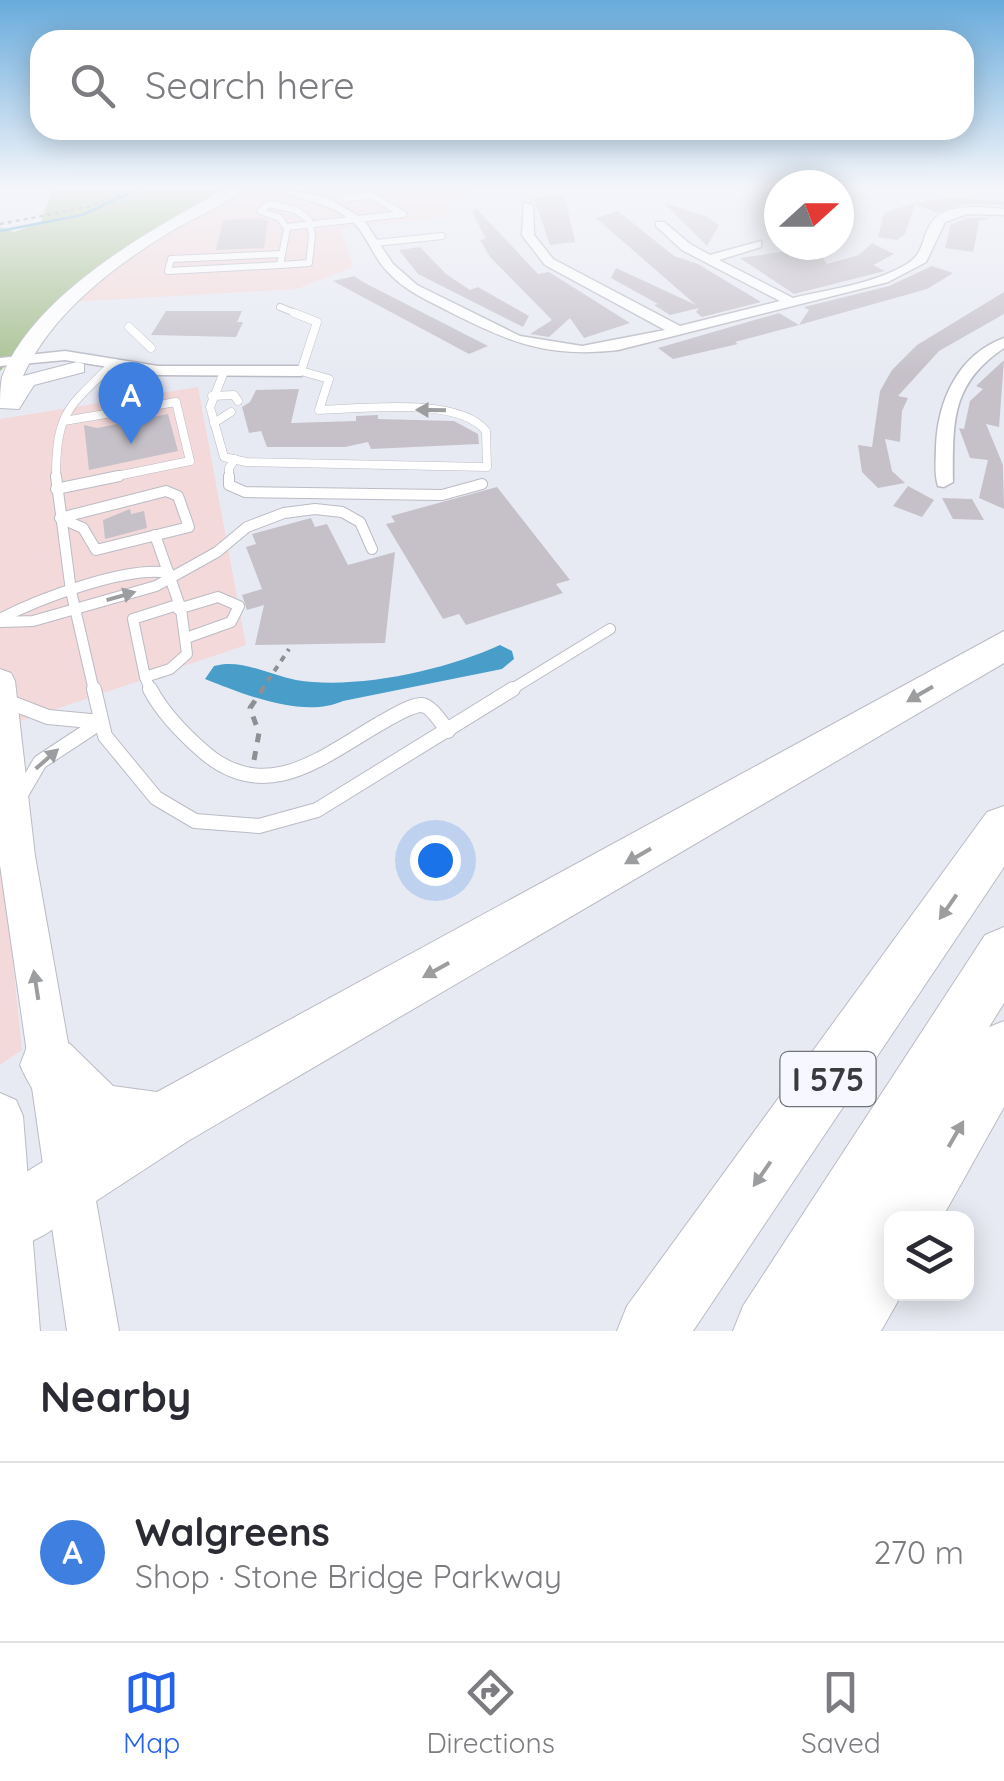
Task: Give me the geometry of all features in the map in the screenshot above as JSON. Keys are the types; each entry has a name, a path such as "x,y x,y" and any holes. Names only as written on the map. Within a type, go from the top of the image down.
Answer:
{"highway":[{"path":"4,1222 71,1184 162,1124 1004,645"},
{"name":"I 575","path":"652,1331 1004,827"},
{"path":"768,1331 1004,953"},
{"path":"912,1211 1004,1050"},
{"path":"48,1065 72,1094 102,1116 162,1124"},
{"path":"843,1331 884,1260"}],"main road":[{"path":"0,402 12,360 33,314 82,269 109,251"},
{"path":"12,360 68,300 128,251"},
{"path":"0,418 10,409 26,381 77,368"},
{"path":"1,690 12,814 48,1065 93,1331"},
{"path":"0,1116 14,1331"}],"street":[{"path":"380,251 388,266 412,288 530,344 564,349 600,349 884,279 910,267 928,251"},
{"path":"540,251 550,262 678,331"},
{"path":"695,251 794,303"},
{"path":"709,259 734,251"},
{"path":"944,482 944,428 952,390 970,366 1004,342"},
{"path":"12,360 48,354 164,382 286,381 301,371"},
{"path":"12,360 40,366 109,368"}],"lane":[{"path":"280,265 282,254 171,260 168,271 280,265 309,263 310,251"},
{"path":"238,401 219,383 210,407 224,457 488,466 486,430 482,424 448,410 320,410 329,379 301,371 317,322 280,307"},
{"path":"129,328 152,348"},
{"path":"109,368 73,402 56,436 56,489 71,592 104,736 156,798 195,821 258,826 317,810 610,629"},
{"path":"56,489 190,460 176,402 64,421"},
{"path":"214,423 231,412"},
{"path":"235,459 229,468 229,485 245,492 442,495 482,484"},
{"path":"166,491 178,496 189,527 96,550 84,528 60,518 166,491"},
{"path":"0,621 34,621 156,586 169,573 224,548 252,524 293,512 348,513 361,522 372,549"},
{"path":"145,678 182,662 187,654 169,573 155,535"},
{"path":"0,621 32,602 149,570 169,573"},
{"path":"186,638 231,622 239,606 230,598 216,596 133,618 153,700 204,755 250,777 292,773 421,705 428,707 448,730"},
{"path":"1,690 48,718 101,722"},
{"path":"12,814 40,762 101,722"}],"path":[{"path":"250,777 258,743 257,725 250,708 289,649"}],"shaded area":[{"path":"134,251 348,251 353,267 297,289 70,302 94,275"},
{"path":"198,387 246,645 0,728 0,419"},
{"path":"0,836 22,1050 0,1065"}],"green space":[{"path":"0,251 138,251 70,302 0,371"}],"water":[{"path":"500,645 512,651 514,659 502,669 327,706 273,702 205,679 214,666 234,664 296,680 373,680 428,670"}],"building":[{"path":"400,251 424,251 446,274 470,290 478,287 529,316 523,327 418,274"},
{"path":"487,251 517,251 538,274 549,272 630,323 584,338 570,318 549,337 530,334 552,320"},
{"path":"634,251 668,251 698,264 761,302 702,317 696,312 699,308 670,315 611,278 616,268 696,305"},
{"path":"863,251 894,254 873,265 885,271 794,294 740,258 764,254 764,260 824,260 827,264 854,260"},
{"path":"932,266 953,273 927,289 799,325 809,310 804,307 889,286"},
{"path":"354,276 488,346 469,354 333,281"},
{"path":"1004,292 1004,314 939,351 898,396 908,398 902,411 900,442 885,439 892,471 905,483 878,488 862,472 858,445 872,447 880,391 892,370 917,345"},
{"path":"166,311 242,311 237,322 243,322 236,337 151,335"},
{"path":"779,313 799,325 673,359 658,348"},
{"path":"1004,360 999,427 986,424 1003,465 1004,509 979,498 988,460 970,458 959,428 964,429 970,401 983,389 976,386"},
{"path":"299,389 291,423 356,421 356,416 378,415 378,419 454,421 478,434 479,444 371,449 368,442 345,447 267,447 261,431 249,433 242,407 256,390"},
{"path":"168,414 178,451 89,470 84,425 97,428"},
{"path":"908,486 934,500 922,517 893,506"},
{"path":"497,487 570,580 556,584 563,593 466,625 459,614 443,619 386,524 395,522 391,516"},
{"path":"942,498 972,499 984,520 953,519"},
{"path":"130,509 131,514 144,511 147,528 105,539 103,520"},
{"path":"311,518 315,527 327,524 348,565 395,552 385,643 255,645 264,605 247,610 242,595 262,589 246,547 256,544 252,534"}],"place":[{"name":"Walgreens","path":"131,444"}]}
